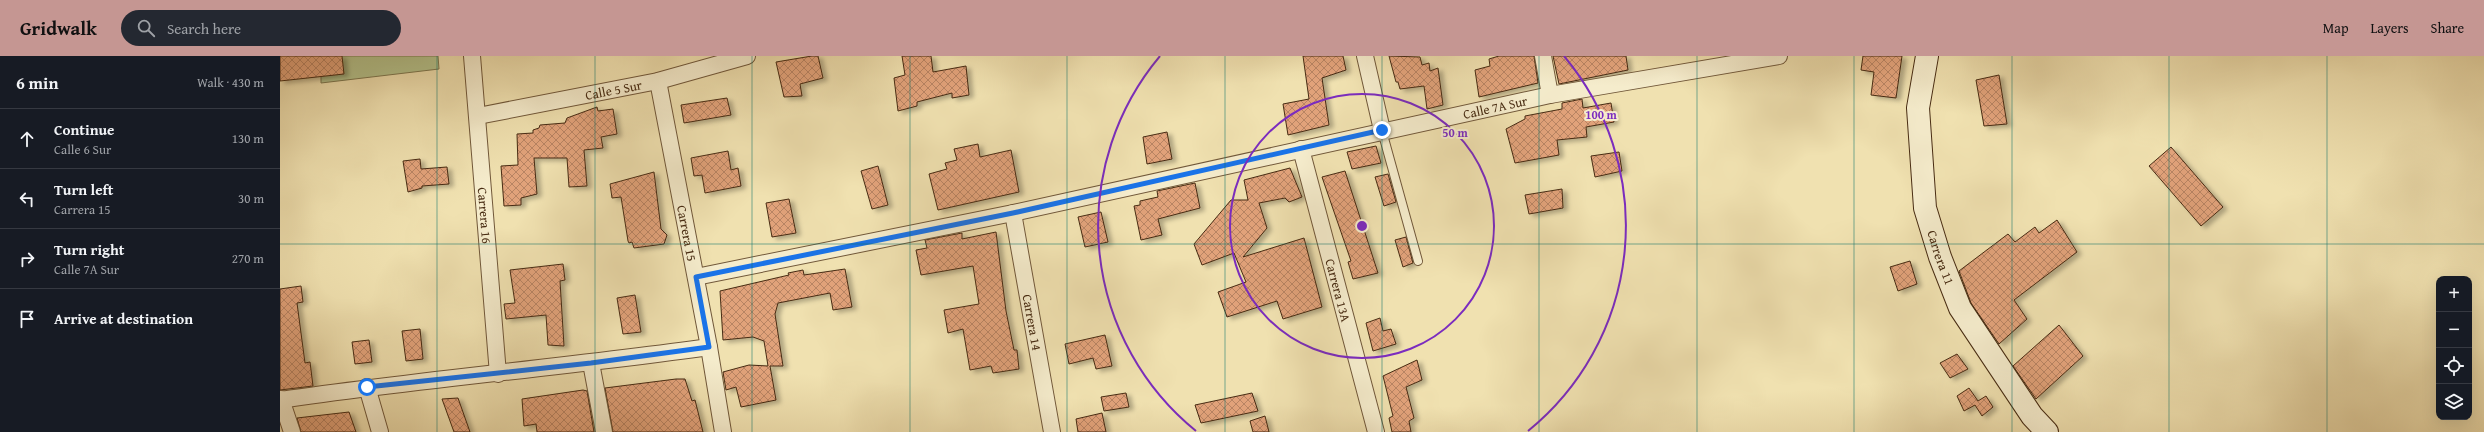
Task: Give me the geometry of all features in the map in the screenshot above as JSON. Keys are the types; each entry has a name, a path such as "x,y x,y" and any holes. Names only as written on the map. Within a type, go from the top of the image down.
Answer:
{"main road":[{"name":"Carrera 11","path":"1927,56 1918,108 1925,208 1940,257 1960,308 2030,424 2046,432"}],"street":[{"name":"Carrera 16","path":"472,56 498,374"},
{"name":"Calle 5 Sur","path":"478,116 658,81 747,56"},
{"path":"1365,56 1382,130"},
{"path":"1543,56 1550,95"},
{"name":"Calle 7A Sur","path":"696,277 1013,213 1382,130 1550,95 1779,56"},
{"name":"Carrera 15","path":"658,81 709,347 723,432"},
{"name":"Carrera 13A","path":"1301,149 1376,432"},
{"name":"Carrera 14","path":"1013,213 1052,432"},
{"path":"292,432 281,399 367,387 591,363 709,347"},
{"path":"591,363 604,432"},
{"path":"367,387 380,432"}],"lane":[{"path":"1382,130 1418,261"}],"green space":[{"path":"280,56 438,56 439,69 321,83 321,76"}],"building":[{"path":"280,56 342,56 344,74 280,81"},
{"path":"818,56 823,78 800,84 802,96 784,97 776,62"},
{"path":"902,56 931,56 933,72 966,66 969,95 952,98 952,93 917,102 917,106 898,111 894,78 905,75"},
{"path":"1303,56 1343,56 1346,70 1322,78 1329,125 1288,135 1283,104 1309,99"},
{"path":"1389,56 1420,57 1422,65 1429,63 1430,71 1438,68 1443,105 1427,109 1424,86 1400,89 1398,82 1396,82"},
{"path":"1499,56 1534,56 1538,83 1479,97 1475,70 1490,66 1489,59"},
{"path":"1553,56 1626,56 1628,70 1559,84"},
{"path":"1863,56 1902,56 1896,98 1871,95 1874,72 1861,70"},
{"path":"1999,75 2007,124 1984,126 1976,80"},
{"path":"727,98 731,115 684,123 681,105"},
{"path":"1582,99 1583,108 1611,103 1614,122 1586,127 1587,137 1557,140 1559,155 1515,163 1506,129 1525,119 1525,116 1562,109 1562,103"},
{"path":"597,107 598,111 613,109 617,134 601,137 603,148 584,150 587,186 569,187 567,158 534,158 537,194 521,198 521,205 504,206 501,166 518,165 517,134 533,133 533,130 539,128 540,125 565,123 567,118"},
{"path":"1167,132 1172,159 1147,164 1143,137"},
{"path":"978,144 980,157 1011,150 1019,192 938,210 929,174 947,169 945,163 957,160 954,149"},
{"path":"1376,146 1381,163 1352,169 1347,152"},
{"path":"2171,147 2223,207 2201,226 2149,166"},
{"path":"728,151 731,170 738,168 741,186 705,193 702,175 694,176 691,158"},
{"path":"1619,152 1622,171 1595,177 1591,156"},
{"path":"420,159 421,169 447,167 449,184 422,186 422,188 408,192 403,161"},
{"path":"878,166 888,205 872,209 861,171"},
{"path":"1290,168 1302,197 1289,202 1285,198 1259,203 1267,228 1243,257 1304,238 1322,307 1283,319 1277,301 1227,317 1218,292 1246,282 1234,253 1202,265 1194,244 1231,200 1248,200 1244,180"},
{"path":"1345,171 1378,273 1353,279 1348,262 1351,261 1322,177"},
{"path":"654,172 661,229 667,235 664,244 634,248 632,242 629,243 628,241 621,197 612,198 610,184"},
{"path":"1388,174 1396,202 1384,206 1375,177"},
{"path":"1195,183 1200,208 1158,219 1162,235 1141,240 1134,206 1140,205 1140,201 1158,197 1157,191"},
{"path":"1562,189 1563,208 1529,214 1525,195"},
{"path":"789,199 796,233 772,237 766,203"},
{"path":"1101,212 1108,242 1085,247 1078,217"},
{"path":"2057,220 2077,252 2014,300 2027,319 1999,344 1971,303 1959,271 2008,234 2015,242 2035,227 2039,233"},
{"path":"996,232 1006,311 1014,350 1017,350 1019,369 993,373 991,366 970,370 963,329 948,333 944,310 979,304 973,266 921,275 916,250 927,248 925,240 962,233 962,239"},
{"path":"1406,237 1413,263 1403,267 1395,240"},
{"path":"1910,261 1917,284 1898,291 1890,267"},
{"path":"563,264 565,280 560,281 564,346 548,345 546,315 506,319 504,304 515,303 510,270"},
{"path":"845,269 852,307 833,310 830,293 778,303 775,314 783,366 770,366 776,400 741,407 736,387 726,390 723,372 749,365 768,366 764,341 753,337 723,340 720,291 789,275 788,273 803,270 804,275"},
{"path":"301,286 303,302 297,303 305,363 310,362 313,386 280,390 280,289"},
{"path":"635,295 641,332 623,334 617,298"},
{"path":"1380,318 1383,331 1391,329 1396,344 1373,351 1366,323"},
{"path":"2059,325 2083,356 2036,399 2013,366"},
{"path":"420,329 423,359 406,361 402,331"},
{"path":"1105,335 1112,366 1096,369 1093,358 1069,364 1065,344"},
{"path":"369,340 372,362 355,364 352,342"},
{"path":"1957,354 1968,369 1950,378 1940,363"},
{"path":"1417,360 1422,380 1406,387 1414,418 1409,421 1411,432 1392,432 1389,418 1393,416 1383,376"},
{"path":"685,379 692,401 695,400 703,432 613,432 605,388"},
{"path":"1969,388 1978,401 1986,396 1993,407 1982,416 1975,405 1964,411 1957,396"},
{"path":"583,390 587,391 594,432 537,432 536,424 524,426 522,399"},
{"path":"1126,393 1129,407 1104,411 1101,397"},
{"path":"1252,393 1258,411 1201,423 1195,405"},
{"path":"458,398 470,432 454,432 442,399"},
{"path":"349,412 356,432 301,432 297,418"},
{"path":"1102,413 1106,432 1078,432 1076,419"},
{"path":"1265,416 1269,432 1253,432 1250,421"}],"route":[{"path":"367,387 498,374 709,347 696,277 1013,213 1382,130"}]}
